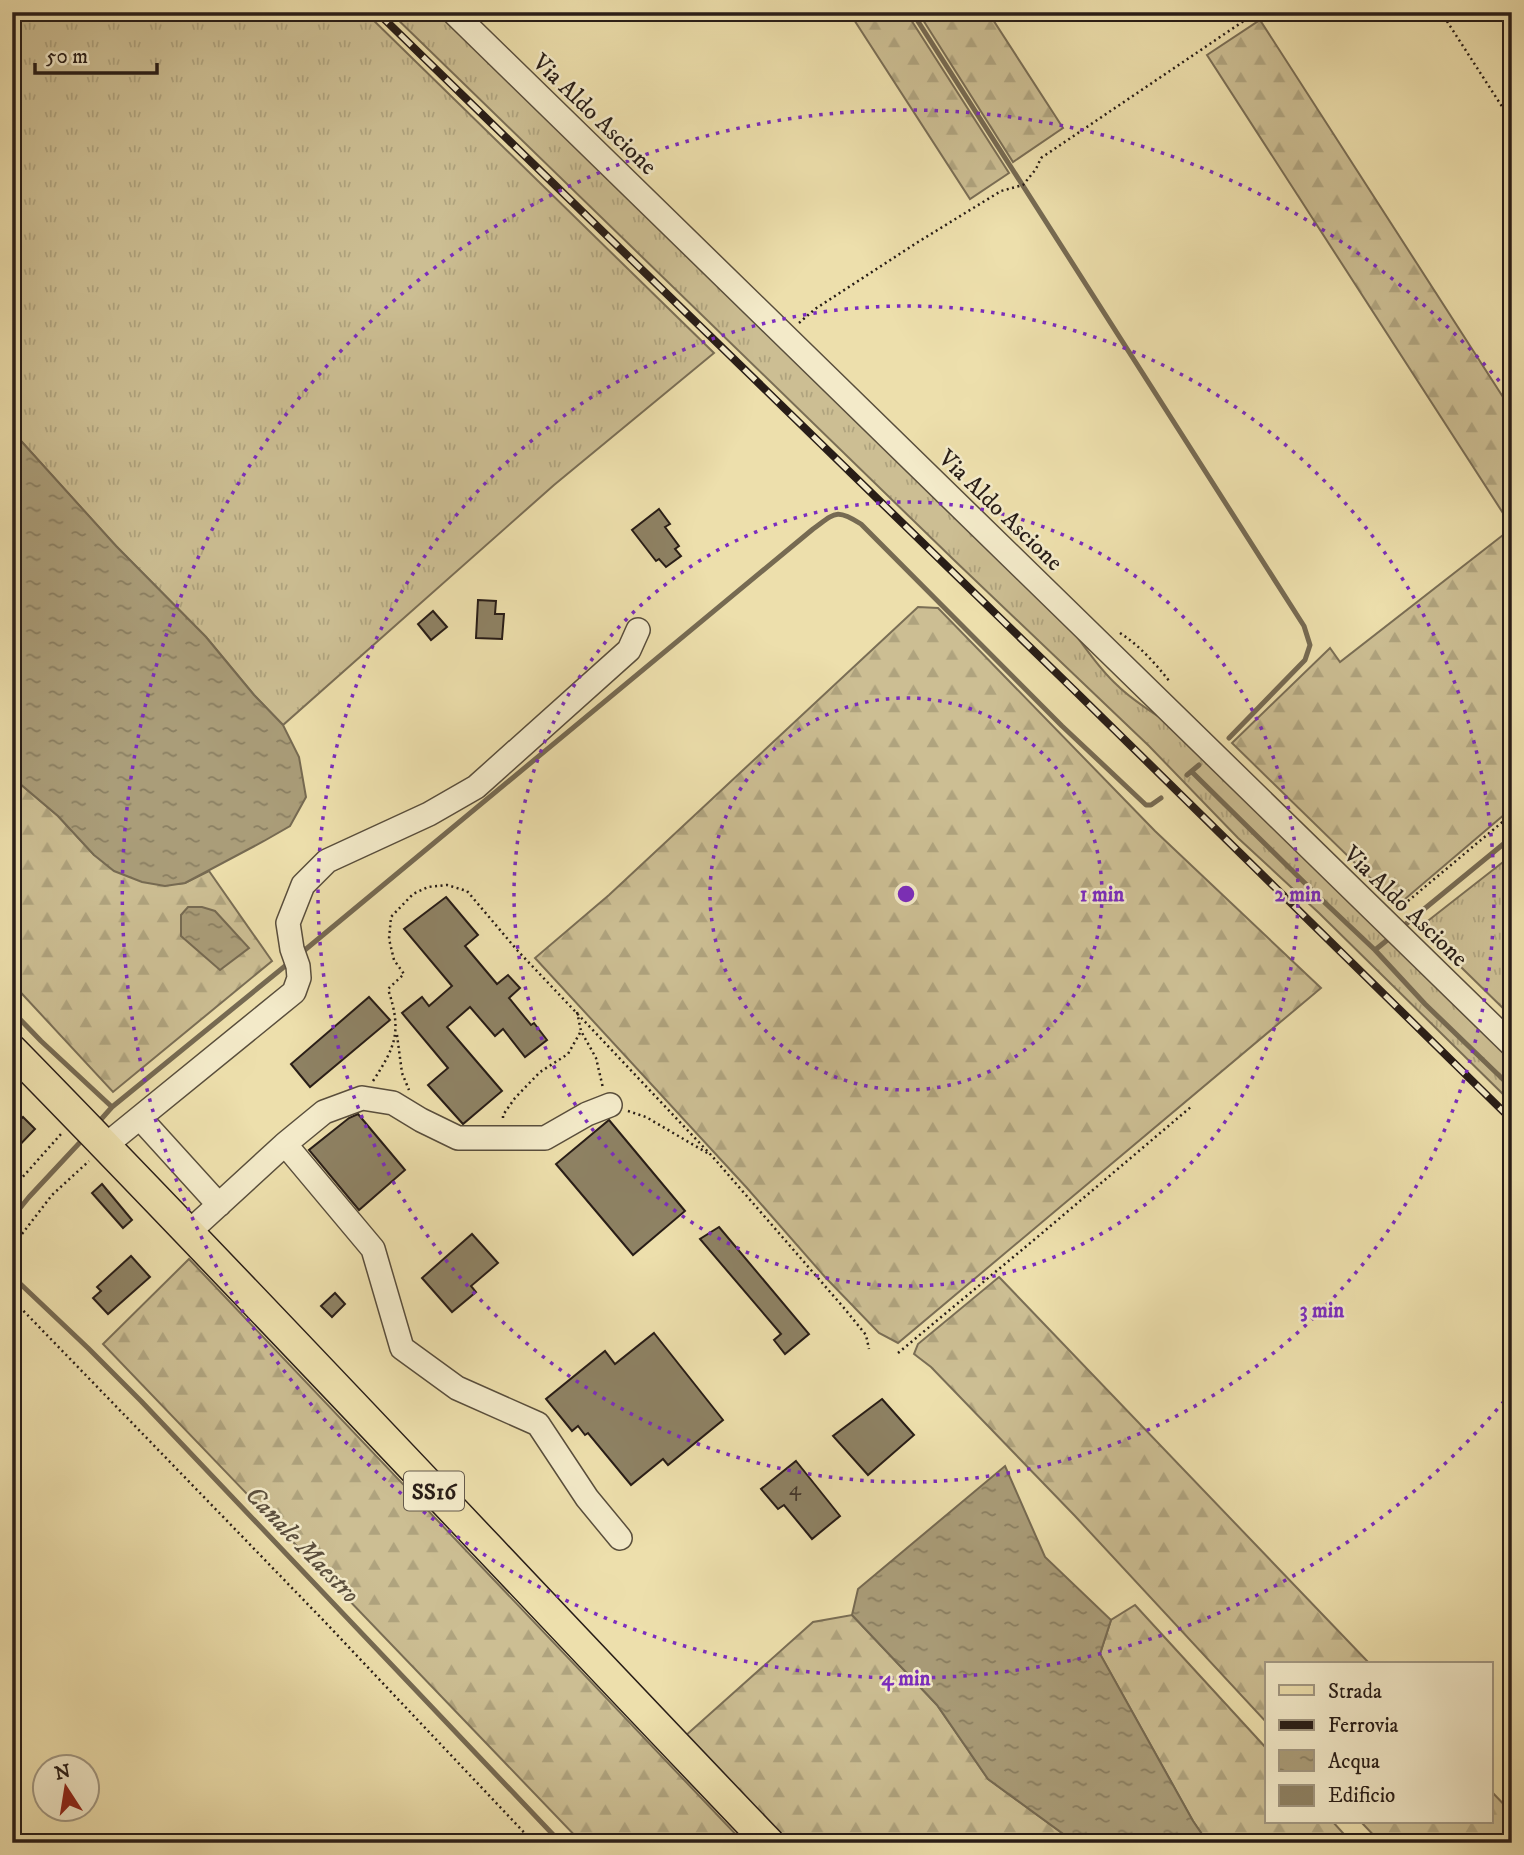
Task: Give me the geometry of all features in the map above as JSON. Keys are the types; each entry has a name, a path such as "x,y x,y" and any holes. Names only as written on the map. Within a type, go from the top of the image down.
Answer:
{"main road":[{"name":"SS16","path":"12,1050 189,1232 769,1843"}],"street":[{"name":"Via Aldo Ascione","path":"453,12 1396,932 1507,1032"},
{"path":"92,1131 140,1118 294,992 299,978 288,923 303,885 327,862 429,814 476,787 629,650 638,630"},
{"path":"189,1232 324,1112 362,1097 393,1102 458,1138 545,1138 586,1114 610,1105"},
{"path":"140,1118 219,1205"},
{"path":"285,1144 373,1249 402,1348 457,1388 538,1423 587,1498 620,1538"}],"path":[{"path":"796,325 815,309 918,242 1001,191 1023,185 1041,158 1257,12"},
{"path":"1441,12 1512,122"},
{"path":"1408,901 1512,814"},
{"path":"421,1119 402,1073 394,1008 388,989 404,974 394,960 389,939 391,917 413,894 428,887 447,885 467,891 517,950 712,1156 866,1335 869,1349"},
{"path":"577,1012 581,1031 596,1058 610,1105 646,1117 712,1156"},
{"path":"502,1139 503,1115 515,1098 540,1072 568,1054 581,1031"},
{"path":"362,1097 389,1058 396,1032"},
{"path":"898,1353 1192,1106"},
{"path":"12,1189 92,1131"},
{"path":"12,1247 52,1195 92,1131"},
{"path":"12,1299 326,1622 534,1843"}],"green space":[{"path":"12,12 365,12 714,353 554,485 283,725 206,637 116,546 12,431"},
{"path":"390,12 439,12 1074,633 1111,679 1167,722 1512,1056 1512,1103 1319,913 1238,838 1149,746"},
{"path":"849,12 906,12 1009,173 970,199"},
{"path":"918,12 988,12 1063,128 1013,162"},
{"path":"1260,20 1512,411 1512,527 1207,55"},
{"path":"1512,528 1512,808 1398,905 1232,743 1330,648 1340,662"},
{"path":"918,607 938,608 1155,831 1321,988 898,1343 879,1333 825,1277 747,1188 535,958 609,895"},
{"path":"12,777 58,816 94,855 177,884 209,871 272,961 113,1092 12,983"},
{"path":"1512,855 1512,1017 1420,927"},
{"path":"189,1259 744,1843 582,1843 103,1344"},
{"path":"999,1277 1368,1662 1265,1662 1265,1721 1075,1516 931,1367 914,1354 918,1344"},
{"path":"1135,1605 1265,1747 1265,1824 1335,1824 1352,1843 1208,1843 1193,1821 1100,1654 1111,1620"},
{"path":"852,1615 937,1705 988,1779 1072,1843 784,1843 684,1737 813,1622"},
{"path":"1492,1792 1512,1813 1512,1843 1381,1843 1363,1824 1492,1824"}],"water":[{"path":"12,431 116,546 206,637 283,725 299,757 306,797 290,826 185,883 165,886 142,882 114,871 94,855 58,816 12,777"},
{"path":"188,907 215,911 249,948 220,970 181,936 181,915"},
{"path":"1005,1466 1045,1557 1111,1620 1100,1654 1193,1821 1208,1843 1072,1843 988,1779 937,1705 852,1615 858,1589"}],"building":[{"path":"659,509 670,524 665,527 679,546 675,549 681,556 666,567 659,559 656,561 632,530"},
{"path":"478,600 496,601 495,614 504,614 502,639 476,638"},
{"path":"433,611 447,627 431,640 418,624"},
{"path":"446,897 478,935 465,946 497,984 508,975 520,988 509,998 547,1040 525,1057 503,1029 495,1036 470,1007 447,1027 502,1091 463,1124 428,1085 448,1068 402,1013 422,997 429,1006 452,986 404,929"},
{"path":"369,997 390,1020 310,1087 291,1064"},
{"path":"358,1114 405,1170 359,1210 309,1150 349,1118"},
{"path":"23,1117 35,1129 12,1153 12,1128"},
{"path":"609,1120 685,1211 633,1255 556,1164"},
{"path":"102,1184 132,1220 123,1228 92,1193"},
{"path":"719,1227 809,1334 785,1354 774,1340 781,1334 700,1239"},
{"path":"472,1234 498,1263 471,1286 476,1292 452,1312 422,1278"},
{"path":"131,1256 150,1277 108,1314 93,1298 101,1291 97,1287"},
{"path":"335,1293 345,1304 332,1317 321,1306"},
{"path":"654,1333 723,1420 668,1465 663,1459 631,1485 588,1433 585,1435 578,1426 572,1431 546,1399 605,1351 615,1364"},
{"path":"882,1399 914,1435 868,1475 833,1436"},
{"path":"796,1461 840,1516 812,1539 784,1505 778,1509 761,1489"}],"waterway":[{"path":"912,12 1304,626 1310,645 1305,660 1229,738"},
{"path":"300,954 813,529 836,514 861,524 1062,726 1146,805 1151,805 1161,798"},
{"path":"1187,775 1199,765"},
{"path":"1192,772 1375,950 1391,937"},
{"path":"1401,928 1512,837"},
{"path":"1375,950 1425,1004 1512,1088"},
{"path":"96,1125 112,1107 290,962"},
{"path":"12,1011 112,1107"},
{"path":"12,1218 85,1137"},
{"name":"Canale Maestro","path":"12,1276 141,1401 561,1843"}],"railway":[{"path":"377,12 1512,1120"}]}
